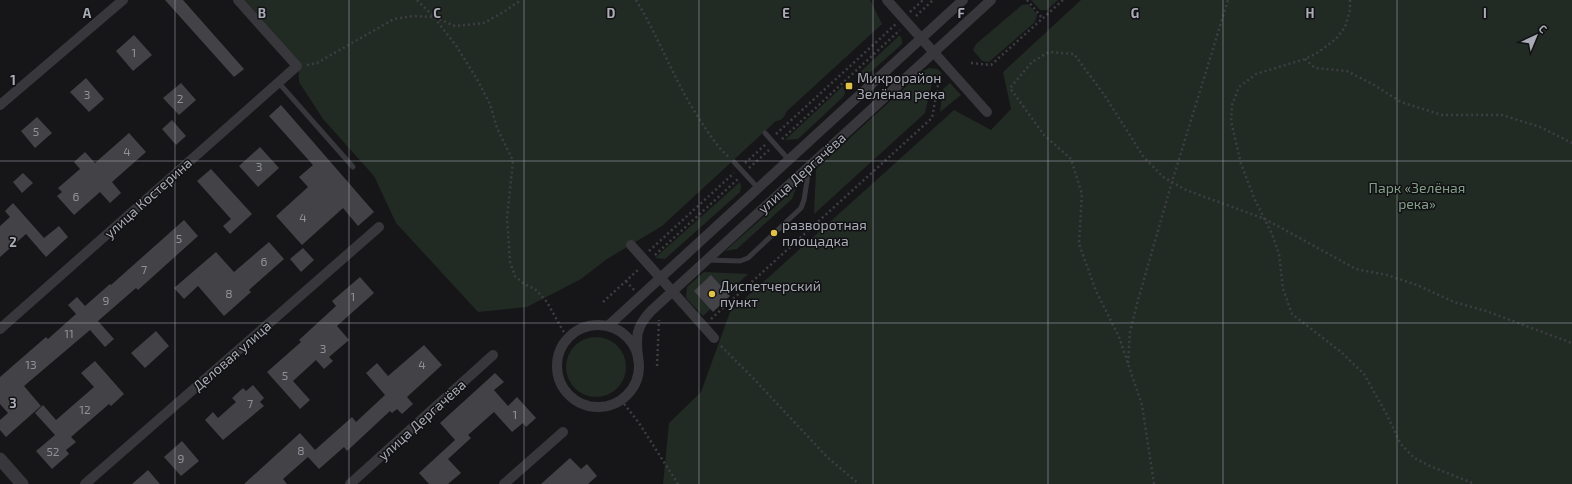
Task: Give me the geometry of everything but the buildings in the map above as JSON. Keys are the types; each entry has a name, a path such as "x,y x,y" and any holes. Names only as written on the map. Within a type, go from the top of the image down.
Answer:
{"street":[{"path":"0,105 123,0"},
{"path":"238,0 297,66"},
{"path":"887,0 987,112"},
{"name":"улица Дергачёва","path":"608,326 789,160 924,42 963,0"},
{"name":"улица Дергачёва","path":"638,359 636,338 646,316 991,0"},
{"name":"улица Костерина","path":"0,329 297,66"},
{"name":"Деловая улица","path":"85,484 379,228"},
{"path":"631,245 717,342"},
{"path":"599,324 608,326 621,332 629,339 635,348 639,371 636,382 630,392 621,400 606,406 594,407 573,399 565,391 558,375 557,358 560,348 567,338 576,330 599,324"},
{"name":"улица Дергачёва","path":"350,484 493,355"},
{"path":"504,484 564,432"},
{"path":"0,459 22,484"}],"lane":[{"path":"278,82 353,167"},
{"path":"765,133 789,160"},
{"path":"734,162 758,188"},
{"path":"707,260 740,261 748,258 801,208 804,200 809,167"}],"path":[{"path":"417,0 434,17 457,47 490,104 497,128 513,161 507,216 510,262 515,276 524,284 535,289 547,302 567,338"},
{"path":"297,66 317,63 394,19 413,16 434,17 455,26 484,23 521,0"},
{"path":"636,0 652,29 674,76 693,110 717,144 734,162"},
{"path":"642,258 923,0"},
{"path":"1027,0 1043,19"},
{"path":"971,63 991,65 1063,0"},
{"path":"1128,365 1130,332 1172,182 1228,0"},
{"path":"1350,0 1350,10 1345,27 1336,39 1317,53 1305,59 1256,74 1239,87 1232,105 1231,120 1241,164 1255,200 1272,234 1279,254 1283,289 1292,314 1341,352 1364,374 1387,415 1400,443 1414,458 1432,467 1475,484"},
{"path":"1154,484 1142,405 1119,337 1096,291 1079,244 1082,194 1071,159 1044,135 1010,88 1032,62 1049,52 1074,54 1105,96 1143,156 1163,177 1186,190 1265,219 1356,269 1387,275 1417,285 1454,302 1486,311 1572,343"},
{"path":"1305,59 1315,68 1347,71 1374,85 1401,102 1435,113 1442,115 1502,115 1540,127 1572,143"},
{"path":"708,322 932,118 938,84"},
{"path":"717,342 754,379 826,457 859,484"},
{"path":"621,400 639,423 678,484"}],"green space":[{"path":"245,0 870,0 882,24 786,112 785,116 776,121 662,226 607,259 581,279 527,307 478,312 396,223 374,176 323,119 299,82 298,60"},
{"path":"1031,0 1058,0 1047,10 1040,10"},
{"name":"Парк «Зелёная река»","path":"1081,0 1572,0 1572,484 663,484 669,423 701,392 730,312 954,110 991,130 1011,109 1003,72"},
{"path":"1028,4 1037,14 1034,23 989,62 982,61 973,50 976,44 1022,5"},
{"path":"900,35 902,44 864,78 860,78 857,75"},
{"path":"929,68 938,69 942,74 932,83 925,113 814,214 816,169 923,71"},
{"path":"950,83 961,95 940,112 943,89"},
{"path":"843,86 845,93 843,97 798,139 785,140"},
{"path":"740,182 740,192 665,259 655,258"},
{"path":"796,188 792,199 737,249 725,251"},
{"path":"704,272 748,274 703,316 686,298 687,287"},
{"path":"596,337 613,342 621,350 626,367 621,384 613,392 596,397 579,392 571,384 566,367 571,350 579,342"}],"place":[{"name":"Микрорайон Зелёная река","path":"849,86"},
{"name":"разворотная площадка","path":"774,233"},
{"name":"Диспетчерский пункт","path":"712,294"}]}
